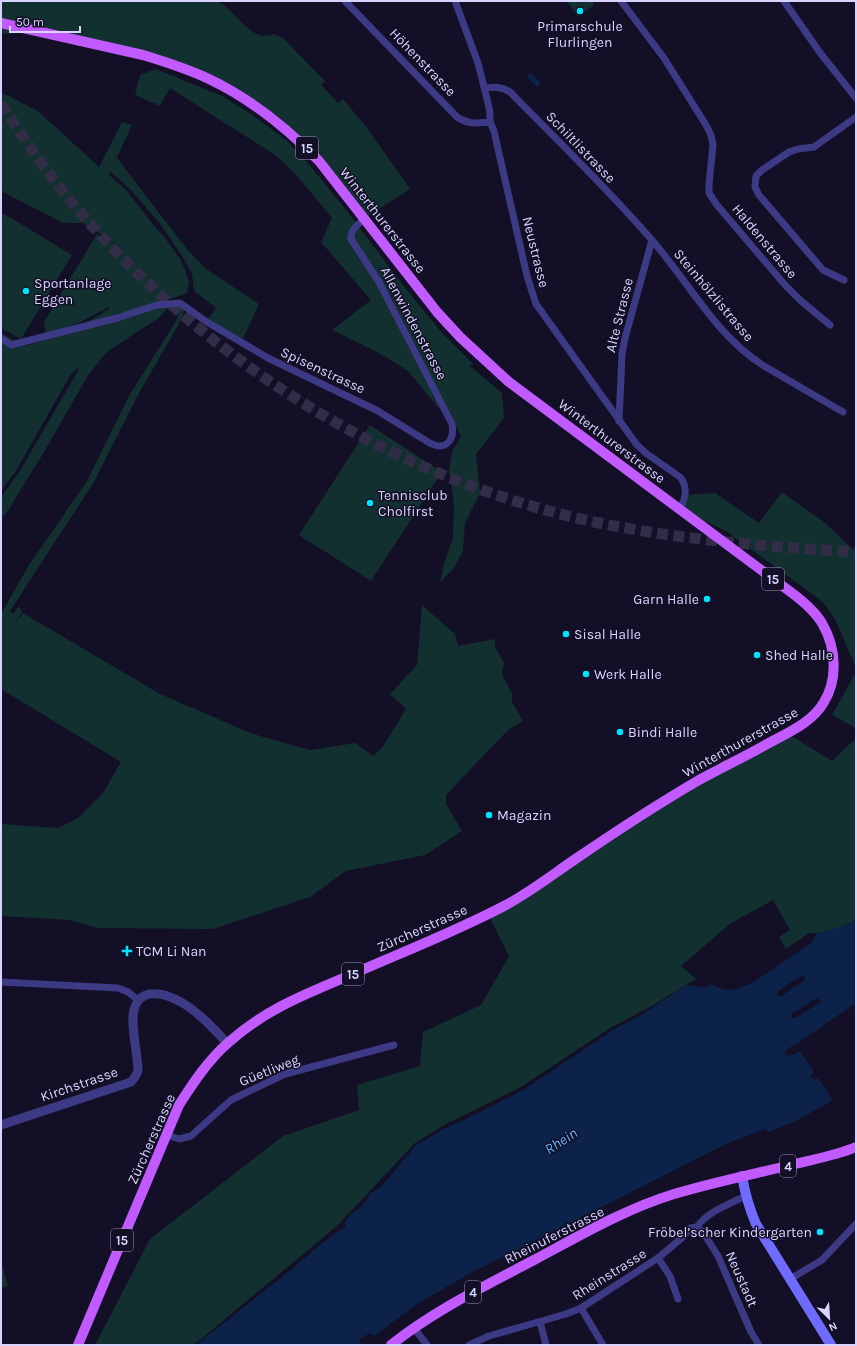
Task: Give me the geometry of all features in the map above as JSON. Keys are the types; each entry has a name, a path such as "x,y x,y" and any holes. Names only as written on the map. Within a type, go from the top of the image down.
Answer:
{"main road":[{"name":"Winterthurerstrasse","path":"1,23 143,55 189,70 237,94 264,112 319,161 437,312 484,360 509,382 811,608 818,616 828,634 833,655 834,671 828,696 814,715 794,729 699,780 642,814 530,890 508,904 485,915"},
{"name":"Zürcherstrasse","path":"78,1345 179,1105 201,1073 227,1043 251,1024 279,1006 485,915"},
{"name":"4","path":"742,1176 833,1155 856,1147"},
{"path":"742,1176 750,1211 756,1224 830,1345"},
{"name":"Rheinuferstrasse","path":"391,1345 454,1302 631,1211 668,1196 742,1176"}],"street":[{"name":"Höhenstrasse","path":"345,1 369,24 457,117 465,122 474,124 490,122"},
{"name":"Neustrasse","path":"455,1 478,63 490,113 490,122 498,149 526,276 536,304 637,445 680,477 683,481 685,495 684,502 679,509"},
{"name":"Haldenstrasse","path":"621,1 664,58 711,135 713,146 709,184 710,193 717,205 785,285 800,300 830,324"},
{"path":"784,1 818,50 856,98"},
{"name":"Schiltlistrasse","path":"484,88 498,87 504,88 510,92 652,240"},
{"path":"844,280 823,270 759,195 755,187 756,176 762,170 789,152 814,146 856,117"},
{"name":"Allenwindenstrasse","path":"364,219 353,229 350,234 351,239 379,282 452,424 453,431 446,444"},
{"name":"Steinhölzlistrasse","path":"652,240 730,339 752,359 842,412"},
{"name":"Alte Strasse","path":"619,421 622,354 652,240"},
{"name":"Spisenstrasse","path":"1,338 11,344 117,318 157,305 180,302 207,322 268,358 378,410 434,446 440,447 446,444"},
{"path":"1,982 118,988 128,992 138,1000 146,994 151,993 170,997 194,1010 227,1043"},
{"name":"Kirchstrasse","path":"1,1125 131,1082 135,1078 138,1071 133,1015 138,1000"},
{"name":"Güetliweg","path":"167,1135 179,1138 191,1136 231,1100 286,1074 394,1045"},
{"name":"Rheinstrasse","path":"469,1345 489,1336 540,1322 582,1308 658,1258 684,1236 690,1228 697,1227 701,1220 729,1203 746,1196"},
{"path":"790,1279 822,1260 856,1224"},
{"name":"Neustadt","path":"697,1227 703,1232 718,1256 751,1332 759,1345"},
{"path":"658,1258 670,1276 678,1298"},
{"path":"582,1308 602,1345"},
{"path":"540,1322 546,1345"},
{"path":"414,1328 427,1345"}],"green space":[{"path":"1,1 217,1 231,11 244,25 258,34 265,36 274,34 283,38 325,81 321,85 338,103 343,99 367,128 410,189 364,219 285,129 189,70 48,34 1,34"},
{"name":"Primarschule Flurlingen","path":"567,1 592,1 594,5 578,17"},
{"path":"156,69 222,96 254,116 287,141 312,168 347,211 406,289 443,334 474,365 469,365 502,393 504,418 476,454 480,493 465,523 463,551 454,568 440,582 444,563 453,538 454,504 449,470 452,452 461,436 391,297 384,296 441,411 408,371 381,354 332,330 371,300 321,242 332,218 298,177 277,156 170,88 160,106 135,95 140,75"},
{"path":"1,92 38,111 99,167 122,122 132,125 116,160 117,158 186,248 205,268 259,304 242,341 208,319 216,308 194,291 192,273 182,256 161,225 131,190 110,171 109,175 127,191 180,259 189,281 187,293 157,304 170,306 160,317 107,352 89,374 41,457 7,512 1,518 1,497 20,471 80,367 71,374 17,469 1,491 1,333 24,346 70,333 109,309 109,307 79,323 46,334 44,322 97,234 121,247 83,223 63,223 1,191"},
{"name":"Sportanlage Eggen","path":"1,212 72,255 21,339 1,328"},
{"path":"181,307 185,309 180,322 139,393 94,482 10,611 13,614 19,606 22,612 15,623 23,613 160,694 253,734 310,750 355,743 373,756 382,748 406,709 390,694 417,665 422,605 455,634 458,646 495,639 495,647 504,663 502,674 512,693 512,702 523,721 508,730 446,795 446,804 462,831 425,855 346,871 310,897 213,929 98,928 69,920 1,916 1,824 58,828 78,818 103,793 121,762 1,689 1,614 29,565 87,481 130,394 176,321"},
{"name":"Tennisclub Cholfirst","path":"370,425 442,472 371,581 299,535"},
{"path":"782,492 824,522 856,552 856,668 836,621 823,602 726,531 679,509 685,495 715,493 759,523"},
{"path":"856,672 856,728 832,715"},
{"path":"787,733 832,761 856,738 856,919 834,930 820,933 809,933 786,949 779,937 790,930 773,900 731,923 681,966 696,979 650,1007 610,1028 521,1087 444,1125 415,1143 338,1225 194,1345 95,1345 150,1239 283,1136 359,1110 357,1085 420,1066 423,1032 481,1005 509,956 488,914 642,814"},
{"path":"1,1260 8,1286 1,1288"}],"water":[{"path":"531,73 541,83 537,87 527,77"},
{"name":"Rhein","path":"856,919 856,1003 785,1051 786,1055 790,1055 800,1051 814,1072 810,1076 811,1078 818,1078 833,1100 796,1121 769,1132 765,1129 726,1144 469,1274 417,1304 374,1336 370,1333 365,1336 359,1340 361,1345 196,1345 292,1269 321,1244 345,1227 345,1221 349,1216 363,1205 370,1194 382,1186 416,1145 444,1129 523,1090 613,1030 644,1013 687,985 707,988 711,984 724,990 733,990 752,983 810,944 817,934 849,924","holes":["801,976 804,976 805,980 781,996 777,995 778,991","817,998 820,1002 796,1018 791,1018 793,1013"]}],"tunnel":[{"path":"1,104 36,156 75,206 127,263 185,316 246,365 311,408 380,446 451,478 524,504 599,523 663,534 727,542 856,552"}],"place":[{"name":"Primarschule Flurlingen","path":"580,11"},
{"name":"Sportanlage Eggen","path":"26,291"},
{"name":"Tennisclub Cholfirst","path":"370,503"},
{"name":"Garn Halle","path":"707,599"},
{"name":"Sisal Halle","path":"566,634"},
{"name":"Shed Halle","path":"757,655"},
{"name":"Werk Halle","path":"586,674"},
{"name":"Bindi Halle","path":"620,732"},
{"name":"Magazin","path":"489,815"},
{"name":"TCM Li Nan","path":"127,951"},
{"name":"Fröbel’scher Kindergarten","path":"820,1232"}]}
